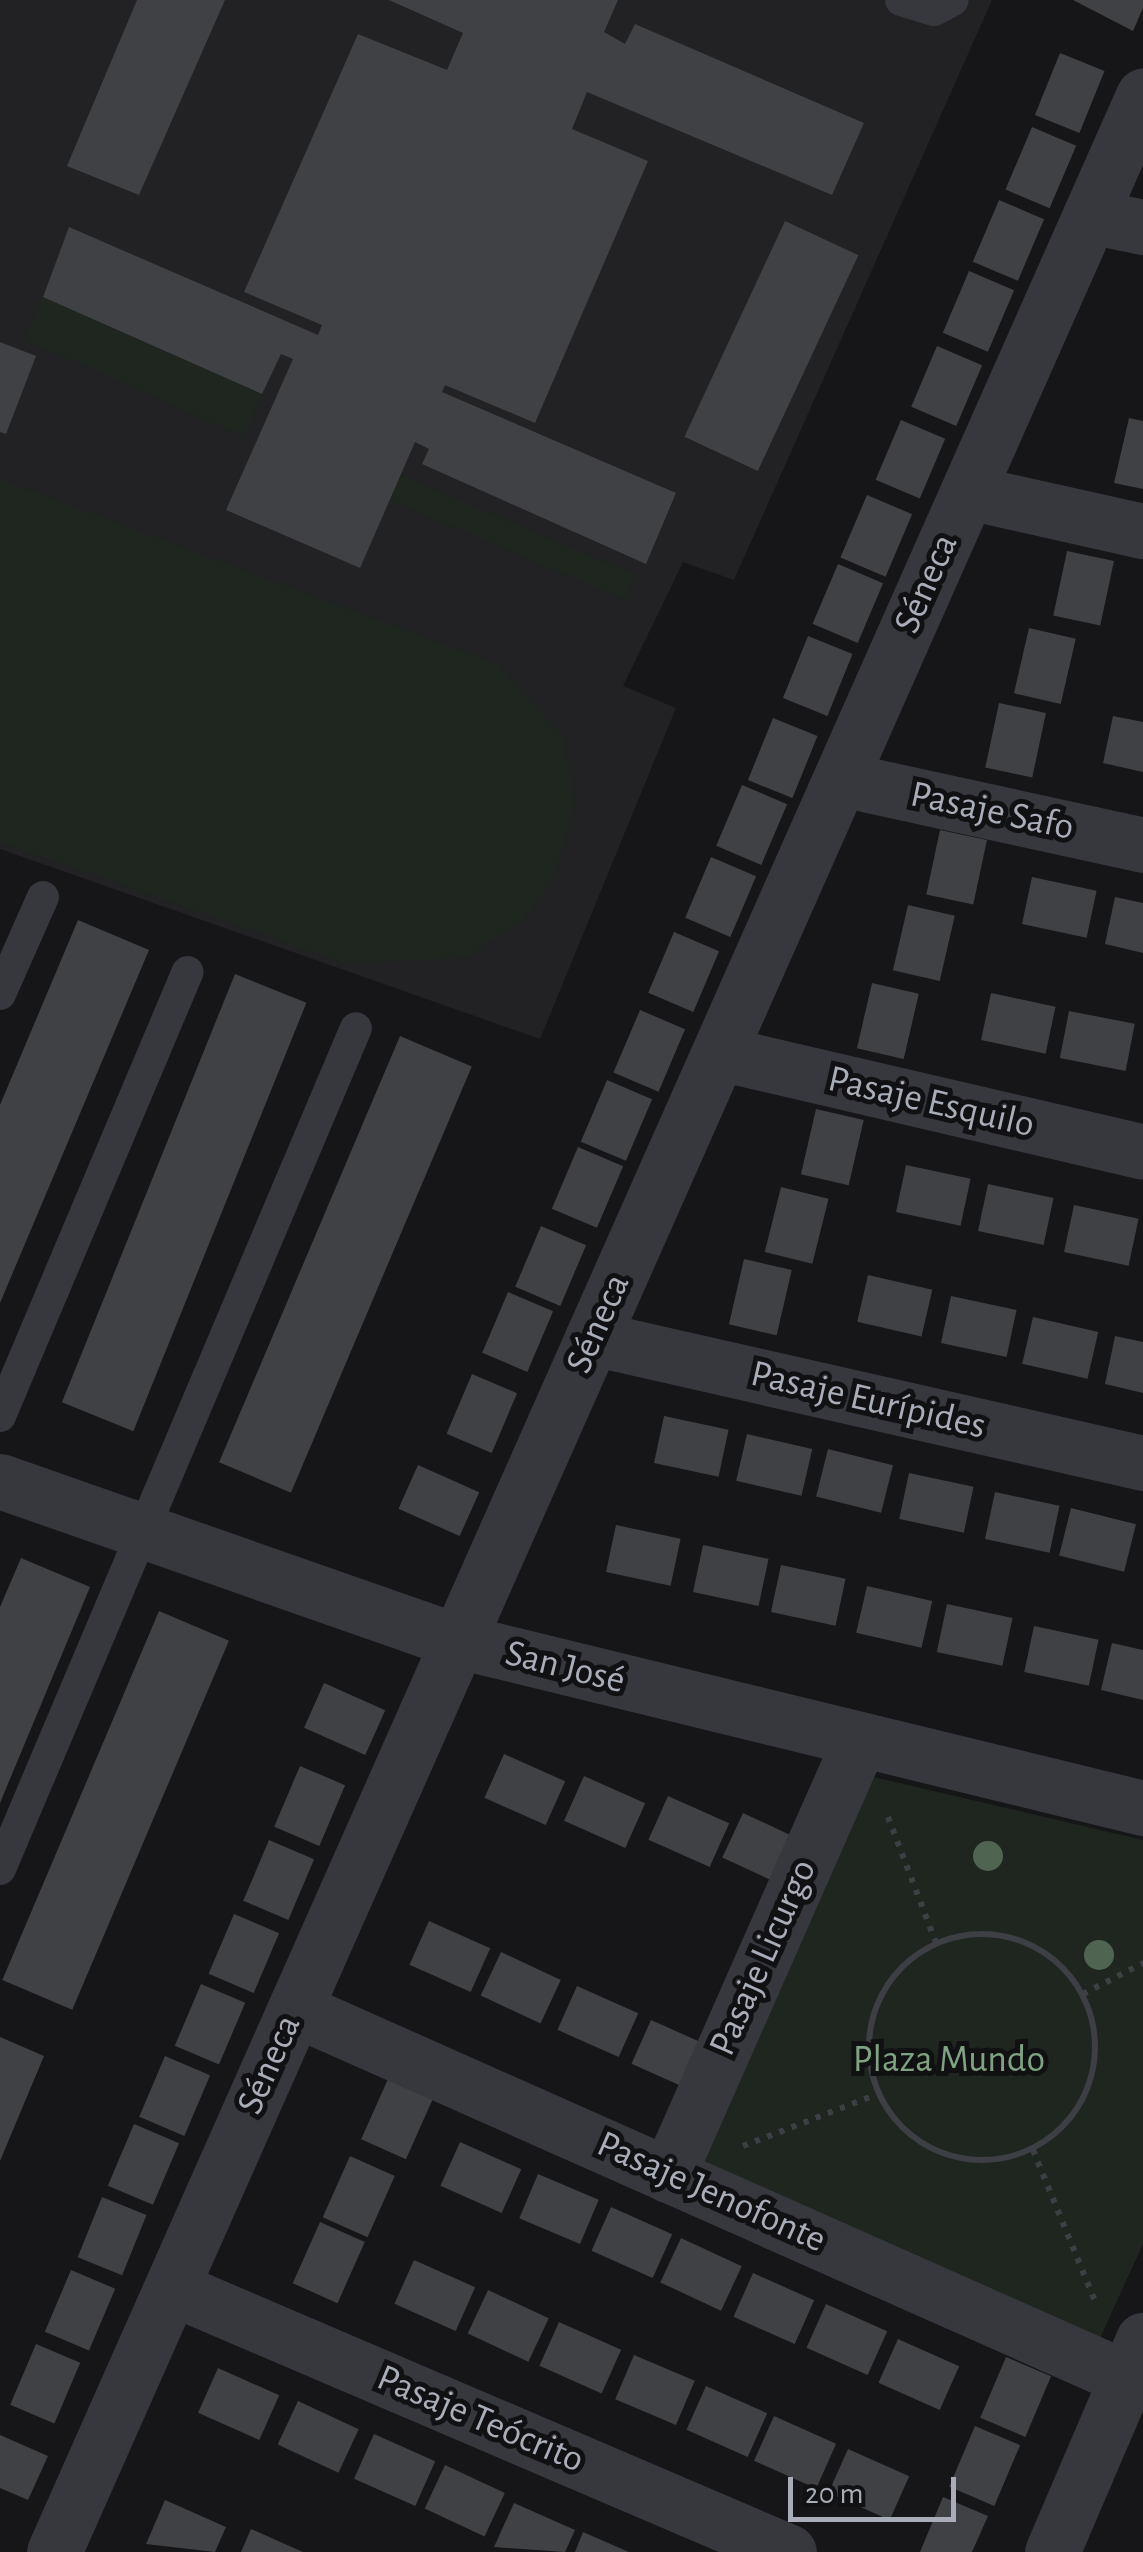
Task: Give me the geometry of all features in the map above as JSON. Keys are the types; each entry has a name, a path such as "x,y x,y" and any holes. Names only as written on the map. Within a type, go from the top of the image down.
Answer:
{"street":[{"name":"Séneca","path":"54,2552 1143,96"},
{"path":"1090,216 1143,227"},
{"path":"968,492 1143,531"},
{"name":"Pasaje Safo","path":"841,779 1143,845"},
{"name":"Pasaje Esquilo","path":"719,1053 1143,1152"},
{"name":"Pasaje Eurípides","path":"592,1338 1143,1464"},
{"name":"San José","path":"0,1481 458,1641 1143,1808"},
{"name":"Pasaje Licurgo","path":"668,2174 859,1741"},
{"name":"Pasaje Jenofonte","path":"295,2009 668,2174 1135,2359"},
{"name":"Pasaje Teócrito","path":"172,2288 789,2552"},
{"path":"1052,2552 1135,2359"}],"lane":[{"path":"901,0 934,10 953,0"},
{"path":"0,994 43,897"},
{"path":"0,1416 188,972"},
{"path":"0,1869 356,1028"}],"path":[{"path":"859,1741 936,1943"},
{"path":"969,1934 1036,1946 1083,1994 1095,2029 1084,2100 1033,2150 961,2160 898,2124 878,2094 870,2023 883,1989 936,1943 969,1934"},
{"path":"1083,1994 1143,1964"},
{"path":"668,2174 878,2094"},
{"path":"1033,2150 1135,2359"}],"shaded area":[{"path":"0,0 992,0 734,580 683,562 623,686 676,708 540,1039 0,849"}],"green space":[{"path":"43,297 262,395 244,437 24,339"},
{"path":"400,475 636,575 625,600 389,500"},
{"path":"0,479 499,665 563,737 575,803 553,882 523,919 467,958 344,963 0,842"},
{"name":"Plaza Mundo","path":"865,1775 1143,1840 1143,2244 1100,2338 693,2161"}],"building":[{"path":"137,0 225,0 139,195 67,166"},
{"path":"389,0 618,0 604,32 625,44 635,24 864,123 832,195 587,92 572,129 648,161 535,423 445,385 442,392 676,493 646,564 422,464 429,449 415,442 360,568 226,510 293,359 281,354 262,394 43,297 69,227 318,335 322,325 244,292 358,34 447,70 463,33"},
{"path":"1073,0 1143,0 1143,8 1133,31"},
{"path":"1060,53 1105,71 1079,133 1035,115"},
{"path":"1032,127 1076,146 1050,208 1005,190"},
{"path":"999,200 1044,219 1018,281 973,262"},
{"path":"785,221 858,255 758,471 684,437"},
{"path":"969,271 1014,290 988,352 943,333"},
{"path":"0,342 36,356 6,434 0,432"},
{"path":"937,346 982,365 956,426 911,407"},
{"path":"1129,418 1143,421 1143,489 1114,483"},
{"path":"901,420 945,439 920,499 876,480"},
{"path":"867,495 912,514 886,577 840,558"},
{"path":"1067,551 1114,561 1100,626 1053,616"},
{"path":"838,564 883,583 858,643 813,624"},
{"path":"1029,628 1076,639 1061,704 1014,693"},
{"path":"808,636 853,654 827,716 783,698"},
{"path":"999,703 1046,713 1032,778 985,768"},
{"path":"1113,716 1143,722 1143,772 1103,763"},
{"path":"773,718 818,736 792,798 748,780"},
{"path":"742,785 787,804 761,865 716,846"},
{"path":"940,830 987,840 973,905 926,895"},
{"path":"711,857 756,876 730,937 685,918"},
{"path":"1032,877 1097,891 1087,938 1022,924"},
{"path":"1115,897 1143,903 1143,953 1105,944"},
{"path":"908,905 955,916 940,981 893,970"},
{"path":"78,920 149,950 0,1303 0,1105"},
{"path":"674,932 719,951 693,1012 648,993"},
{"path":"235,974 306,1003 133,1431 62,1402"},
{"path":"872,983 919,994 904,1059 857,1048"},
{"path":"991,993 1056,1007 1046,1054 981,1040"},
{"path":"640,1010 685,1029 659,1092 613,1073"},
{"path":"1069,1011 1135,1024 1126,1071 1060,1058"},
{"path":"400,1036 472,1066 291,1493 219,1462"},
{"path":"607,1080 652,1099 626,1161 581,1142"},
{"path":"816,1109 864,1120 849,1185 801,1174"},
{"path":"578,1147 623,1166 597,1228 552,1209"},
{"path":"906,1165 971,1179 961,1226 896,1212"},
{"path":"988,1184 1054,1198 1044,1245 978,1231"},
{"path":"781,1187 829,1199 812,1264 765,1252"},
{"path":"1074,1205 1139,1219 1129,1266 1064,1252"},
{"path":"541,1226 586,1245 560,1306 515,1287"},
{"path":"744,1259 792,1270 777,1335 729,1324"},
{"path":"868,1275 932,1290 922,1337 857,1322"},
{"path":"508,1292 553,1311 527,1372 482,1353"},
{"path":"951,1296 1017,1310 1007,1357 941,1343"},
{"path":"1033,1317 1098,1332 1087,1379 1022,1364"},
{"path":"1115,1336 1143,1342 1143,1393 1105,1384"},
{"path":"472,1374 517,1393 492,1453 447,1434"},
{"path":"664,1416 729,1430 719,1477 654,1463"},
{"path":"747,1434 812,1449 801,1496 736,1481"},
{"path":"828,1449 893,1465 881,1513 816,1497"},
{"path":"418,1465 479,1492 460,1536 398,1509"},
{"path":"909,1473 974,1487 964,1533 899,1519"},
{"path":"995,1492 1060,1506 1050,1553 985,1539"},
{"path":"1071,1508 1136,1524 1124,1572 1059,1556"},
{"path":"616,1525 681,1539 671,1586 606,1572"},
{"path":"703,1545 769,1559 759,1606 693,1592"},
{"path":"21,1558 90,1587 0,1803 0,1607"},
{"path":"781,1565 846,1579 836,1626 771,1612"},
{"path":"867,1586 932,1601 921,1648 856,1633"},
{"path":"947,1604 1013,1618 1002,1666 937,1652"},
{"path":"159,1611 229,1641 72,2010 2,1980"},
{"path":"1034,1626 1099,1640 1089,1686 1024,1672"},
{"path":"1112,1643 1143,1650 1143,1700 1101,1690"},
{"path":"324,1683 385,1710 365,1755 304,1728"},
{"path":"504,1754 565,1781 546,1825 484,1798"},
{"path":"300,1766 345,1785 319,1846 274,1827"},
{"path":"584,1776 645,1803 625,1848 564,1821"},
{"path":"668,1796 729,1823 710,1867 648,1840"},
{"path":"743,1813 804,1841 783,1886 722,1857"},
{"path":"269,1840 314,1859 288,1920 243,1901"},
{"path":"234,1914 279,1933 254,1993 209,1974"},
{"path":"429,1921 490,1948 471,1992 409,1965"},
{"path":"501,1952 561,1980 541,2023 481,1996"},
{"path":"201,1984 245,2003 219,2064 175,2046"},
{"path":"577,1986 638,2013 619,2057 557,2030"},
{"path":"651,2020 712,2047 693,2091 631,2064"},
{"path":"0,2037 44,2056 0,2161"},
{"path":"165,2056 210,2075 184,2136 139,2117"},
{"path":"388,2079 433,2099 406,2159 361,2139"},
{"path":"134,2124 179,2143 153,2205 108,2186"},
{"path":"460,2142 521,2169 502,2213 440,2186"},
{"path":"350,2156 395,2176 368,2237 323,2217"},
{"path":"538,2174 599,2200 580,2244 519,2218"},
{"path":"102,2197 147,2215 122,2275 78,2257"},
{"path":"611,2207 672,2234 653,2278 591,2251"},
{"path":"320,2222 365,2242 338,2303 293,2283"},
{"path":"681,2238 742,2266 721,2311 660,2282"},
{"path":"414,2260 475,2287 456,2331 394,2304"},
{"path":"71,2270 115,2289 89,2350 45,2332"},
{"path":"753,2273 814,2300 795,2344 733,2317"},
{"path":"488,2290 549,2318 528,2362 468,2334"},
{"path":"826,2304 887,2331 868,2375 806,2348"},
{"path":"559,2322 621,2350 602,2394 539,2366"},
{"path":"898,2339 959,2366 940,2410 878,2383"},
{"path":"36,2344 80,2363 54,2424 10,2405"},
{"path":"634,2355 695,2381 676,2425 615,2399"},
{"path":"1006,2357 1051,2376 1025,2437 980,2418"},
{"path":"218,2368 279,2395 259,2440 198,2413"},
{"path":"706,2386 767,2413 748,2457 686,2430"},
{"path":"298,2401 359,2429 338,2473 278,2445"},
{"path":"774,2416 836,2444 816,2488 754,2461"},
{"path":"975,2426 1020,2445 994,2506 949,2487"},
{"path":"374,2434 435,2461 415,2506 354,2479"},
{"path":"0,2435 48,2456 28,2500 0,2488"},
{"path":"848,2449 909,2476 890,2520 828,2493"},
{"path":"445,2465 505,2493 485,2536 425,2509"},
{"path":"943,2497 988,2516 972,2552 920,2552"},
{"path":"165,2500 226,2527 215,2552 146,2544"},
{"path":"514,2503 575,2530 565,2552 494,2547"},
{"path":"251,2529 303,2552 241,2552"},
{"path":"583,2532 629,2552 575,2552"}]}
